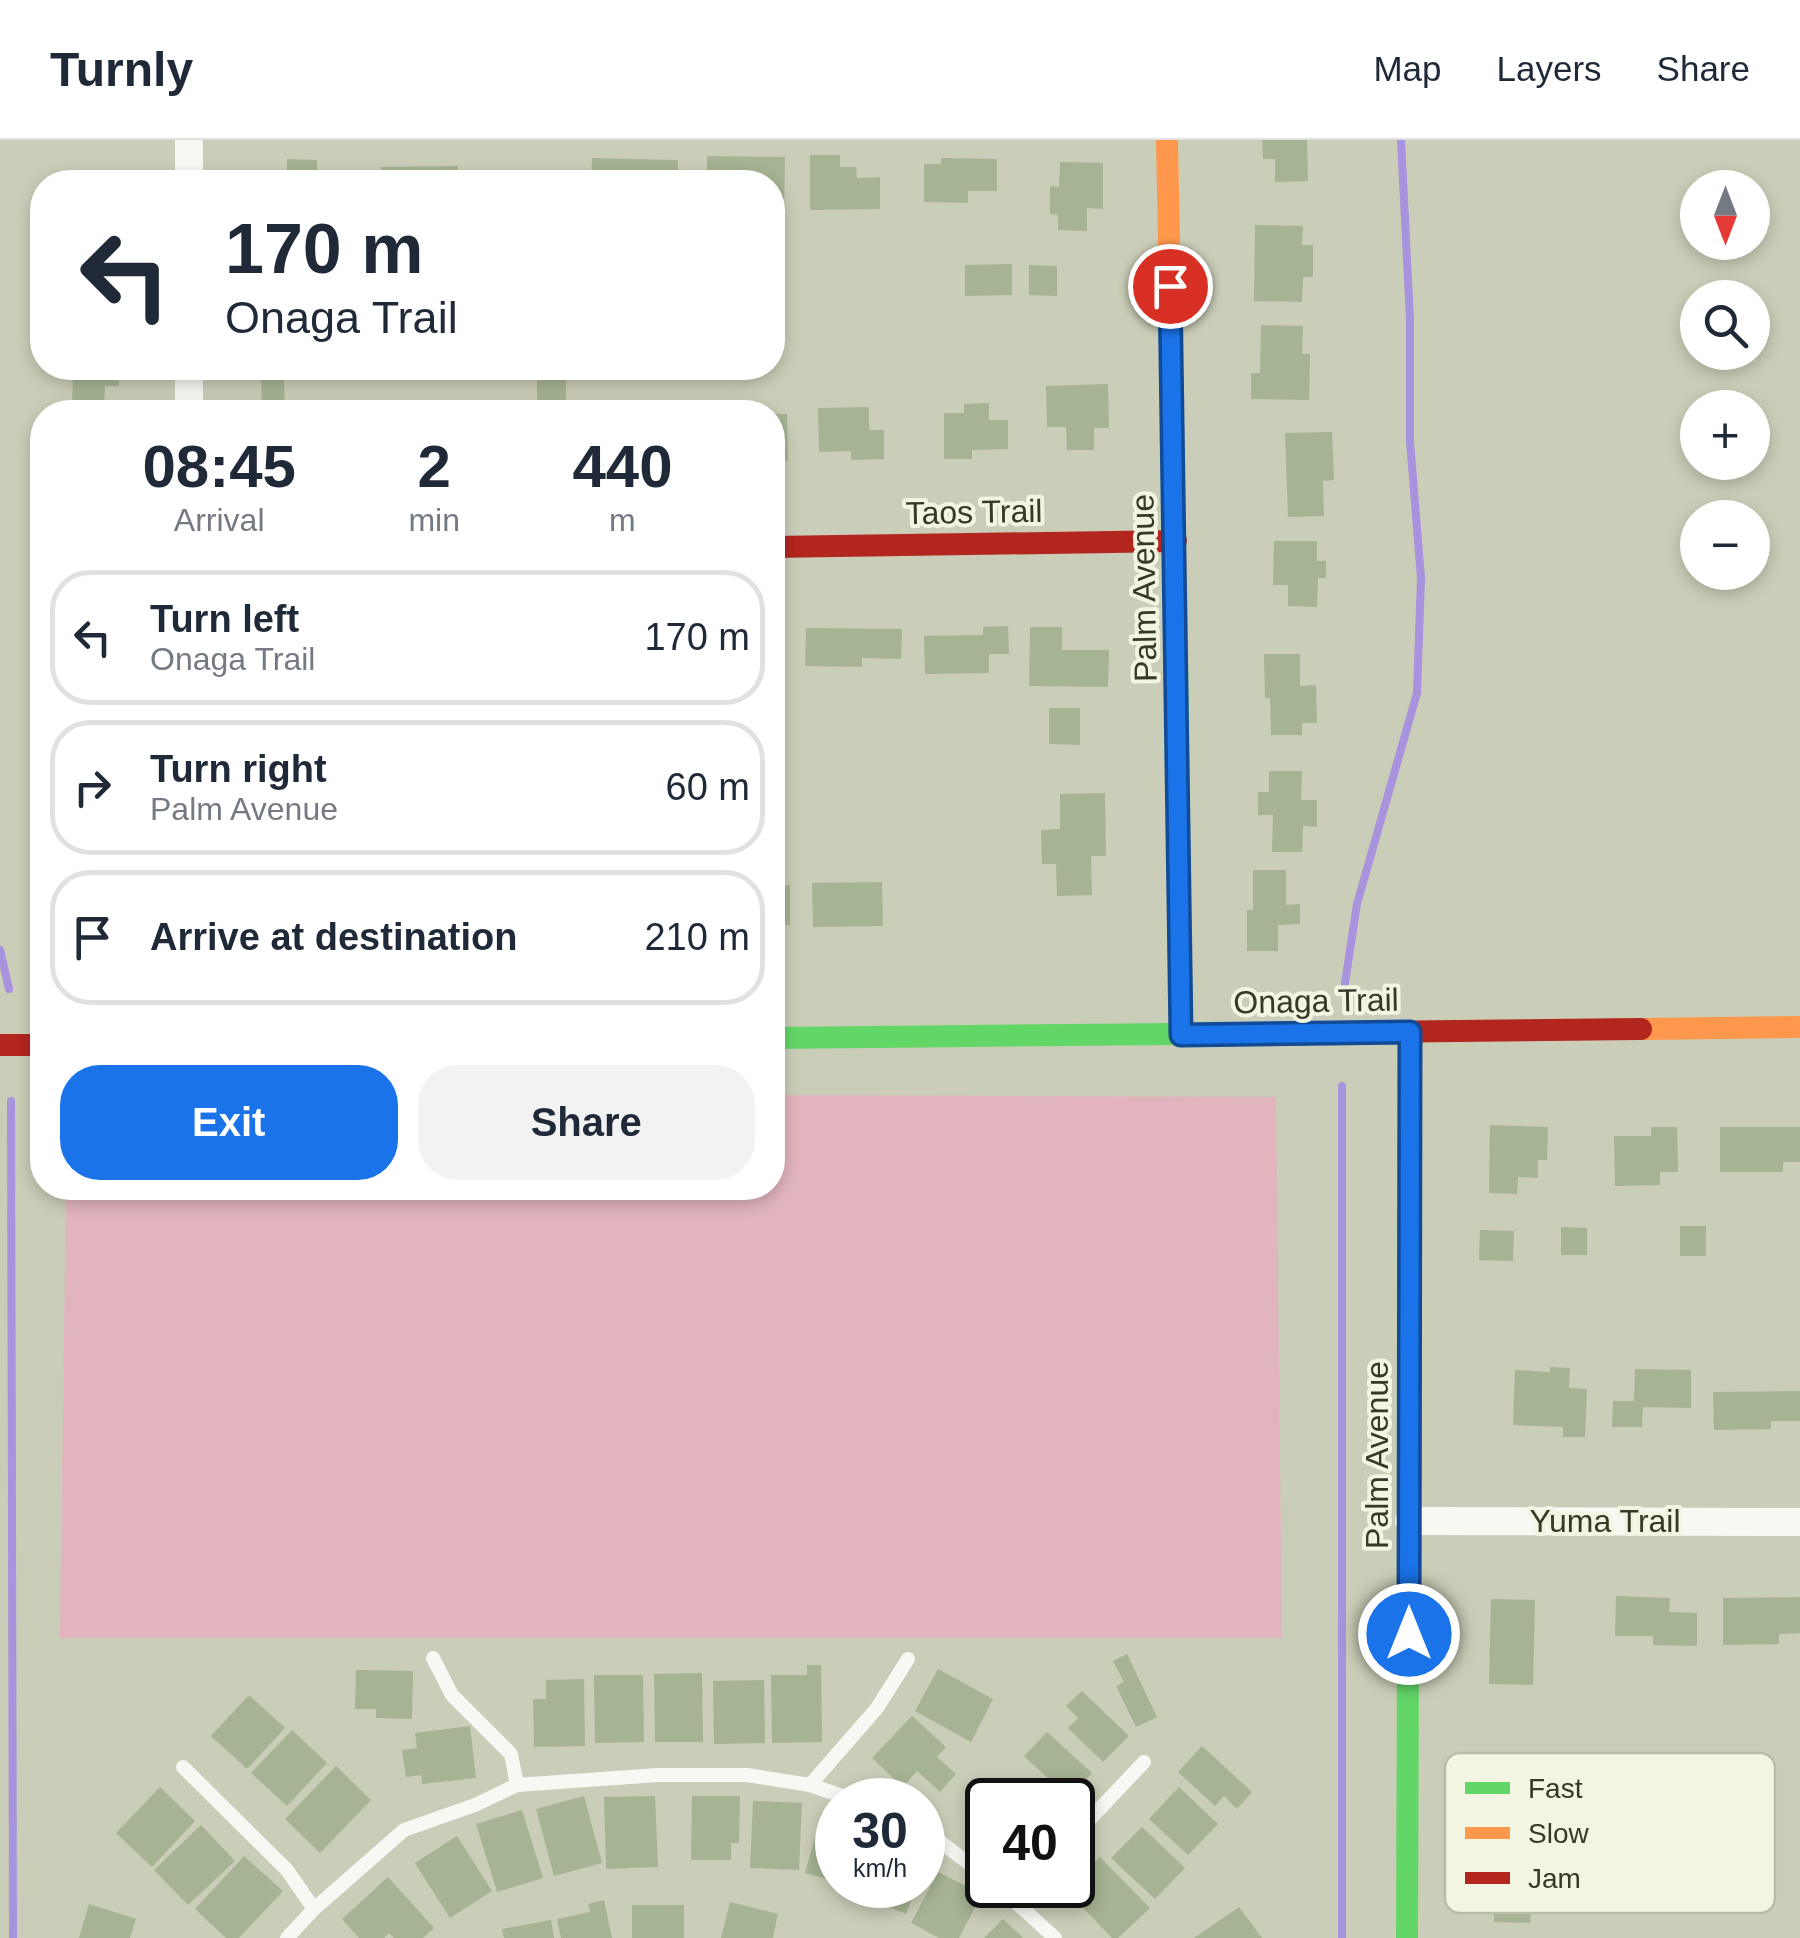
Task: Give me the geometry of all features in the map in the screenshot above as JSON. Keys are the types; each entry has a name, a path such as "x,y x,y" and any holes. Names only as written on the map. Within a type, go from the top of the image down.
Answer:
{"street":[{"path":"189,140 189,170"},
{"name":"Palm Avenue","path":"1167,140 1181,1035"},
{"name":"Taos Trail","path":"785,547 1176,541"},
{"name":"Onaga Trail","path":"785,1038 1800,1027"},
{"name":"Palm Avenue","path":"1407,1938 1410,1032"},
{"path":"0,1046 30,1045"},
{"name":"Yuma Trail","path":"1409,1521 1800,1522"}],"lane":[{"path":"433,1658 452,1695 511,1754 517,1786"},
{"path":"810,1785 878,1708 908,1659"},
{"path":"1095,1814 1144,1762"},
{"path":"183,1768 287,1870 314,1908"},
{"path":"288,1938 314,1908 404,1830 517,1786 658,1775 747,1776 815,1787"},
{"path":"945,1845 965,1861"},
{"path":"1023,1908 1055,1938"}],"shaded area":[{"path":"785,1095 1276,1097 1282,1638 60,1638 66,1200 785,1200"}],"building":[{"path":"1262,140 1307,140 1308,181 1275,182 1275,159 1263,159"},
{"path":"810,155 840,155 840,167 856,167 857,178 880,177 880,209 810,210"},
{"path":"707,156 785,157 785,170 707,170"},
{"path":"592,158 678,160 678,170 592,170"},
{"path":"941,158 997,159 997,191 968,191 968,203 924,202 924,164 941,164"},
{"path":"287,159 317,160 317,170 287,170"},
{"path":"1060,162 1103,163 1103,209 1087,208 1087,231 1058,230 1058,215 1050,214 1050,186 1059,187"},
{"path":"458,166 458,170 381,170"},
{"path":"1255,225 1303,226 1302,245 1313,245 1313,277 1303,277 1302,302 1254,301"},
{"path":"1012,264 1012,295 965,296 965,265"},
{"path":"1029,265 1057,266 1057,296 1029,295"},
{"path":"1261,325 1303,326 1302,354 1310,354 1309,400 1251,399 1251,373 1260,373"},
{"path":"73,380 119,380 119,386 105,386 104,400 72,400"},
{"path":"261,380 284,380 285,400 262,400"},
{"path":"537,380 566,380 566,400 537,400"},
{"path":"1108,384 1109,428 1094,428 1094,450 1067,450 1066,427 1047,427 1046,386"},
{"path":"989,403 989,420 1008,420 1008,449 972,450 972,459 944,459 944,413 964,413 964,404"},
{"path":"869,407 869,430 884,430 884,459 851,460 851,451 819,452 818,408"},
{"path":"785,414 787,414 785,461"},
{"path":"1332,432 1334,480 1323,481 1324,516 1288,517 1285,433"},
{"path":"1274,541 1317,541 1317,561 1326,561 1326,578 1318,578 1317,607 1288,606 1288,585 1273,585"},
{"path":"1008,626 1009,654 989,654 989,673 925,674 924,636 983,635 983,627"},
{"path":"1030,627 1062,627 1062,650 1109,650 1108,687 1029,686"},
{"path":"806,628 902,629 901,659 862,658 862,667 805,666"},
{"path":"1264,654 1300,654 1300,686 1316,685 1317,723 1302,723 1302,735 1271,735"},
{"path":"1049,708 1080,708 1080,745 1049,744"},
{"path":"1269,771 1302,771 1301,800 1317,800 1317,827 1303,826 1302,852 1272,852 1273,815 1258,815 1258,792 1269,792"},
{"path":"1105,793 1106,856 1091,856 1092,895 1057,896 1056,864 1042,864 1041,830 1060,829 1060,794"},
{"path":"1253,870 1286,870 1286,905 1300,904 1300,924 1278,925 1278,951 1247,951 1247,910 1253,910"},
{"path":"882,882 883,926 813,927 812,883"},
{"path":"785,885 790,885 790,925 785,925"},
{"path":"1490,1125 1548,1127 1547,1160 1538,1160 1538,1178 1518,1177 1517,1194 1489,1193"},
{"path":"1651,1127 1677,1127 1678,1172 1660,1172 1660,1185 1615,1186 1614,1136 1651,1136"},
{"path":"1720,1127 1800,1127 1800,1162 1783,1162 1783,1172 1720,1172"},
{"path":"1680,1226 1706,1226 1706,1256 1680,1256"},
{"path":"1561,1227 1587,1228 1587,1255 1561,1255"},
{"path":"1480,1230 1514,1231 1513,1261 1479,1260"},
{"path":"1550,1367 1570,1368 1569,1388 1587,1389 1585,1437 1563,1437 1563,1427 1513,1425 1515,1370 1550,1372"},
{"path":"1635,1369 1691,1370 1691,1408 1643,1407 1642,1427 1612,1427 1613,1401 1634,1401"},
{"path":"1800,1391 1800,1421 1771,1421 1771,1429 1714,1430 1713,1392"},
{"path":"1616,1596 1670,1598 1669,1612 1697,1613 1697,1646 1653,1645 1653,1636 1615,1636"},
{"path":"1800,1597 1800,1633 1779,1634 1779,1644 1723,1645 1723,1598"},
{"path":"1491,1599 1535,1600 1533,1685 1489,1684"},
{"path":"1127,1654 1157,1717 1136,1727 1116,1686 1124,1682 1113,1661"},
{"path":"807,1665 821,1665 822,1742 772,1743 771,1675 807,1675"},
{"path":"938,1669 993,1699 971,1742 915,1711"},
{"path":"356,1670 413,1671 412,1719 376,1718 376,1709 355,1709"},
{"path":"702,1673 703,1742 655,1742 654,1674"},
{"path":"594,1675 643,1675 644,1742 595,1743"},
{"path":"584,1679 585,1746 534,1747 533,1699 546,1699 546,1680"},
{"path":"764,1680 765,1743 714,1744 713,1681"},
{"path":"1082,1691 1129,1736 1103,1762 1068,1728 1078,1718 1066,1706"},
{"path":"249,1695 285,1728 247,1769 211,1736"},
{"path":"912,1716 946,1747 937,1757 956,1774 945,1786 945,1778 925,1778 917,1771 911,1778 893,1778 872,1758"},
{"path":"470,1726 476,1778 422,1784 421,1775 406,1777 402,1750 417,1748 415,1733"},
{"path":"292,1730 327,1763 287,1806 251,1773"},
{"path":"1047,1732 1092,1773 1087,1778 1048,1778 1024,1756"},
{"path":"1202,1746 1252,1792 1237,1809 1224,1796 1215,1806 1178,1772"},
{"path":"336,1766 371,1800 320,1853 285,1819"},
{"path":"160,1787 195,1821 152,1867 116,1833"},
{"path":"1179,1787 1218,1824 1188,1855 1149,1819"},
{"path":"584,1796 602,1863 554,1876 536,1809"},
{"path":"655,1796 658,1867 606,1869 604,1797"},
{"path":"692,1796 740,1796 739,1843 731,1843 731,1860 691,1860"},
{"path":"753,1801 802,1803 799,1870 750,1868"},
{"path":"522,1810 543,1878 497,1892 476,1824"},
{"path":"201,1825 235,1861 188,1905 154,1870"},
{"path":"1142,1827 1185,1868 1155,1899 1111,1858"},
{"path":"457,1836 492,1891 450,1918 415,1863"},
{"path":"815,1837 815,1876 805,1873"},
{"path":"244,1856 283,1891 239,1938 226,1938 195,1909"},
{"path":"1100,1857 1150,1908 1118,1938 1112,1938 1083,1908 1095,1908 1095,1862"},
{"path":"945,1876 965,1886 965,1908 975,1908 959,1938 939,1938 911,1923 919,1908 945,1908"},
{"path":"388,1877 434,1928 423,1938 394,1938 389,1933 384,1938 359,1938 342,1919"},
{"path":"604,1900 612,1938 561,1938 557,1919 590,1912 588,1904"},
{"path":"730,1902 778,1914 773,1938 721,1938"},
{"path":"89,1904 136,1919 130,1938 79,1938"},
{"path":"632,1905 684,1905 684,1938 632,1938"},
{"path":"1239,1907 1262,1938 1194,1938"},
{"path":"1494,1913 1531,1913 1530,1923 1494,1922"},
{"path":"1003,1919 1023,1938 984,1938"},
{"path":"551,1920 554,1938 504,1938 502,1929"}],"waterway":[{"path":"1345,983 1357,904 1417,693 1421,578 1410,441 1410,319 1401,140"},
{"path":"0,950 9,989"},
{"path":"1342,1086 1342,1938"},
{"path":"11,1101 13,1938"}],"traffic: fast":[{"path":"1177,652 1181,1035"},
{"path":"785,1038 1276,1033"},
{"path":"1407,1938 1409,1382"}],"traffic: slow":[{"path":"1167,140 1177,652"},
{"path":"1641,1029 1800,1027"},
{"path":"1409,1382 1410,1032"}],"traffic: jam":[{"path":"785,547 1176,541"},
{"path":"1276,1033 1641,1029"},
{"path":"0,1045 30,1045"}],"route":[{"path":"1170,286 1181,1035 1410,1032 1409,1634"}]}
